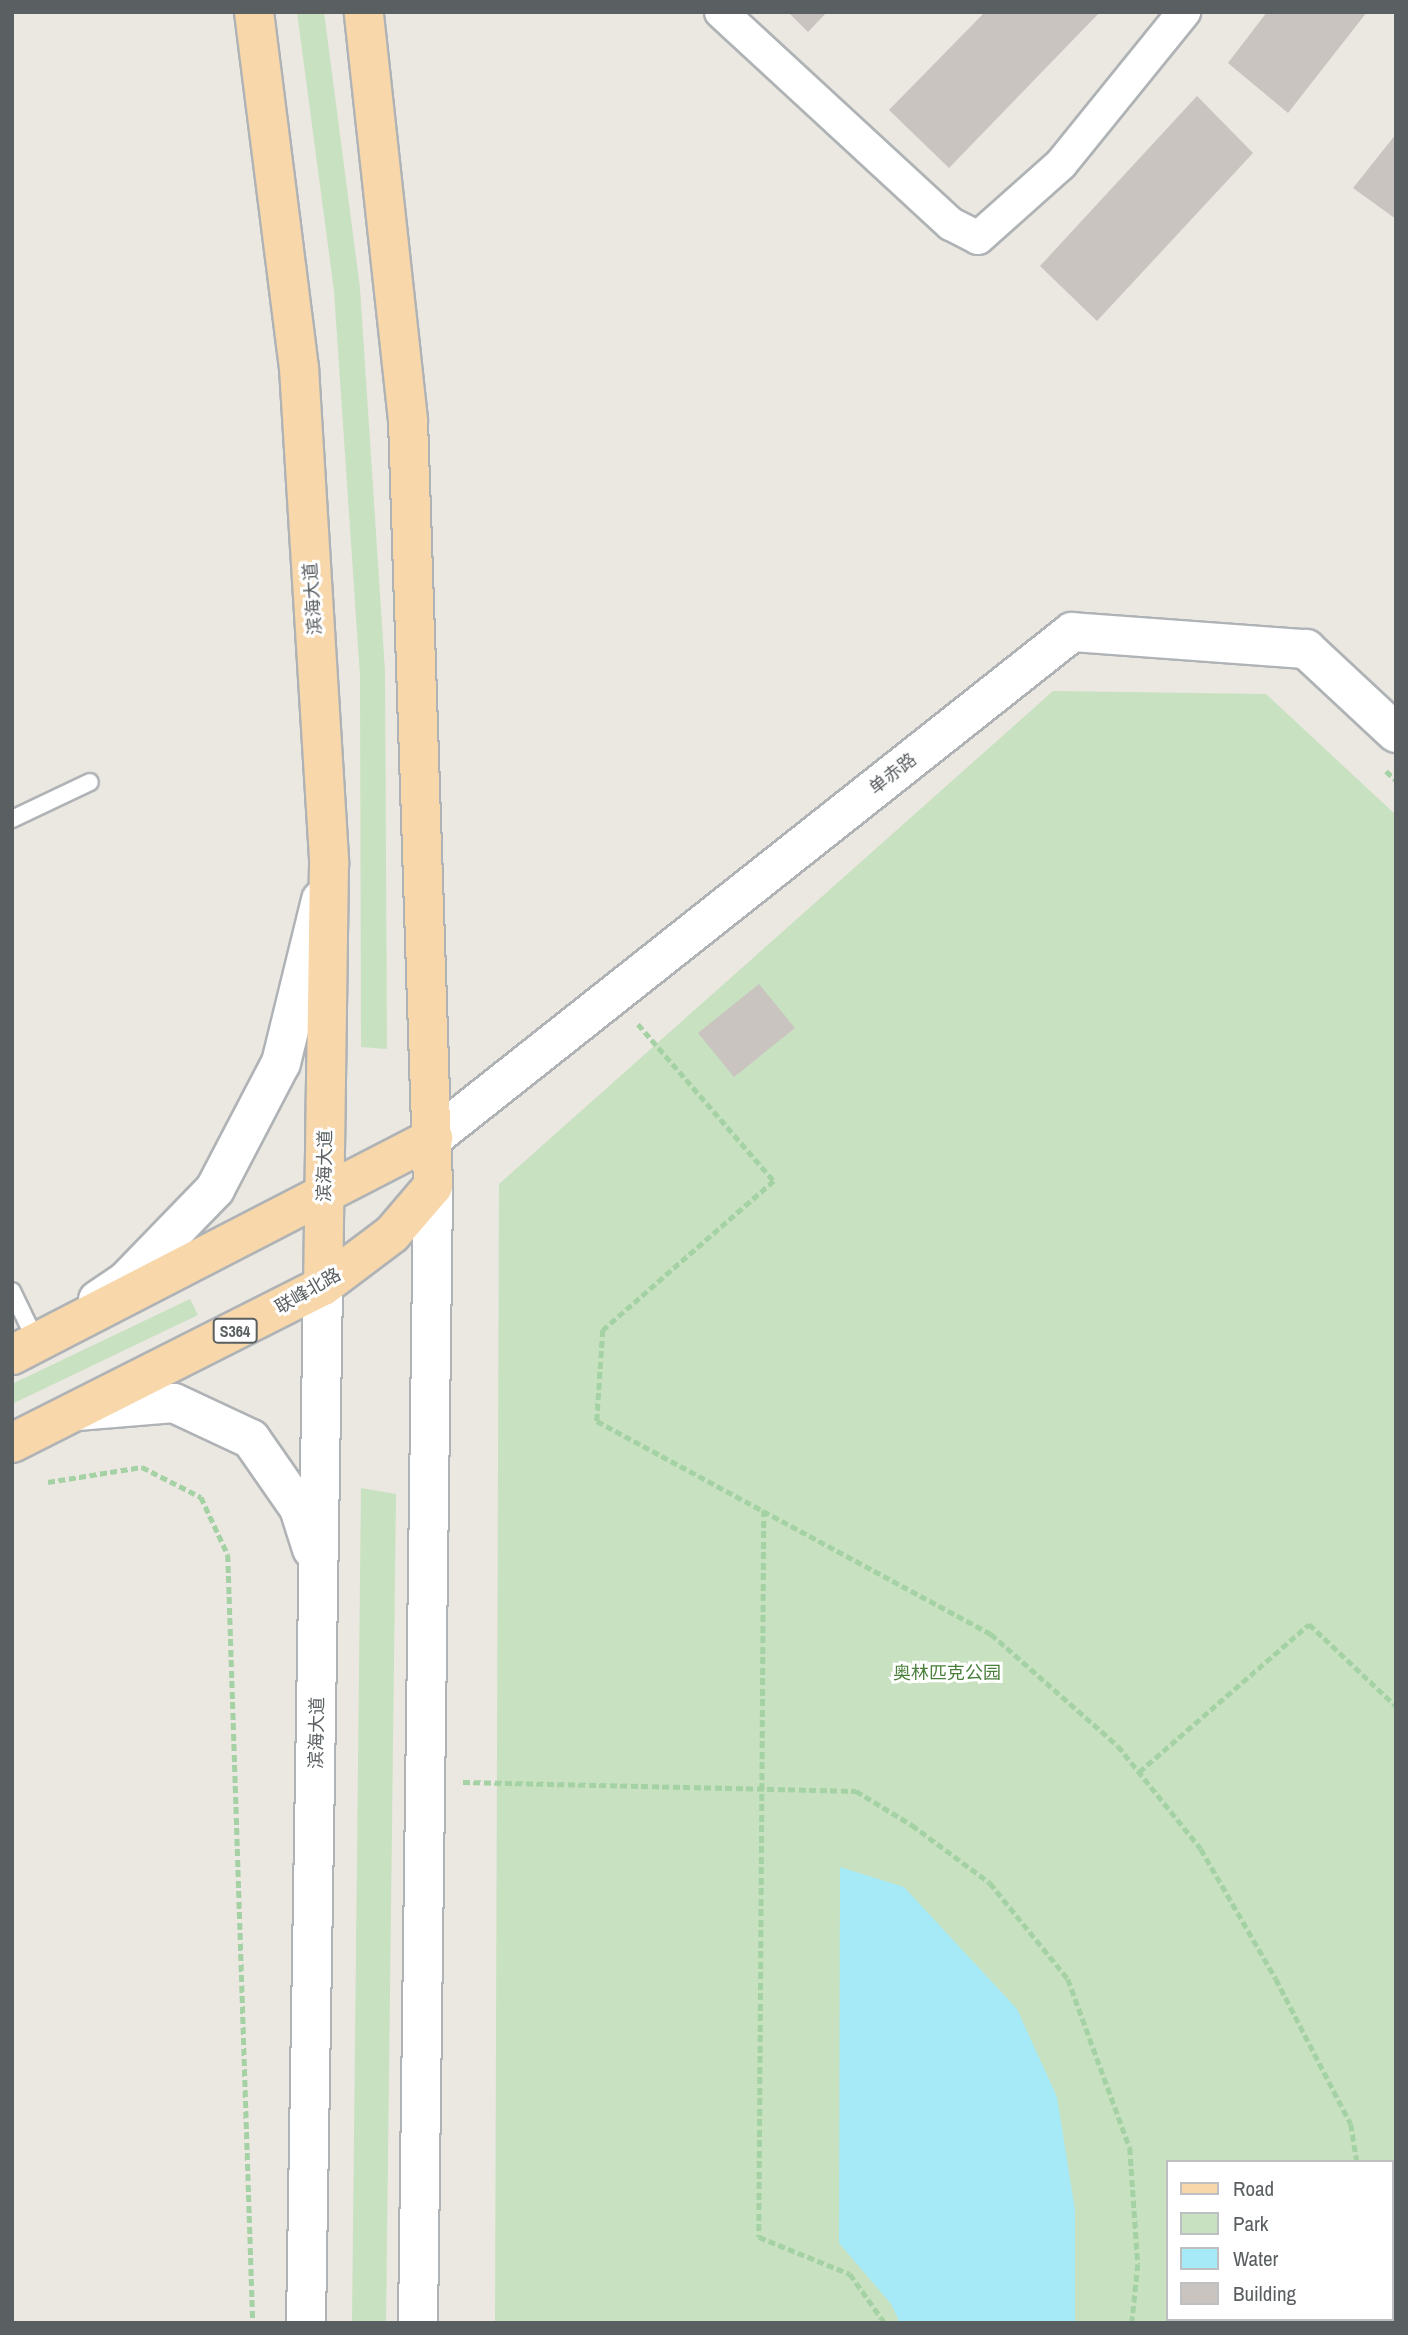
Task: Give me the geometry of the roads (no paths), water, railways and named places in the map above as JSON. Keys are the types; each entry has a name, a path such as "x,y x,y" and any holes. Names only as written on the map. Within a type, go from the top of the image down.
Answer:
{"main road":[{"name":"滨海大道","path":"254,12 299,368 329,864 320,1574 306,2323"},
{"path":"364,12 408,420 433,1138 418,2323"},
{"name":"单赤路","path":"433,1138 1072,632 1306,649 1386,747"},
{"path":"24,1349 126,1280 215,1189 281,1063 329,864"},
{"path":"24,1349 324,1197 433,1138"},
{"name":"联峰北路","path":"12,1443 323,1286 392,1234 433,1186"},
{"path":"77,1411 174,1403 251,1439 299,1508 320,1574"}],"street":[{"path":"721,12 951,223 978,238 1061,164 1184,12"}],"lane":[{"path":"12,819 90,782"},
{"path":"12,1291 24,1349"}],"water":[{"path":"840,1867 904,1887 1017,2009 1057,2097 1075,2210 1075,2323 900,2323 891,2304 839,2243"}],"park label":[{"name":"奥林匹克公园","path":"947,1673"}]}
